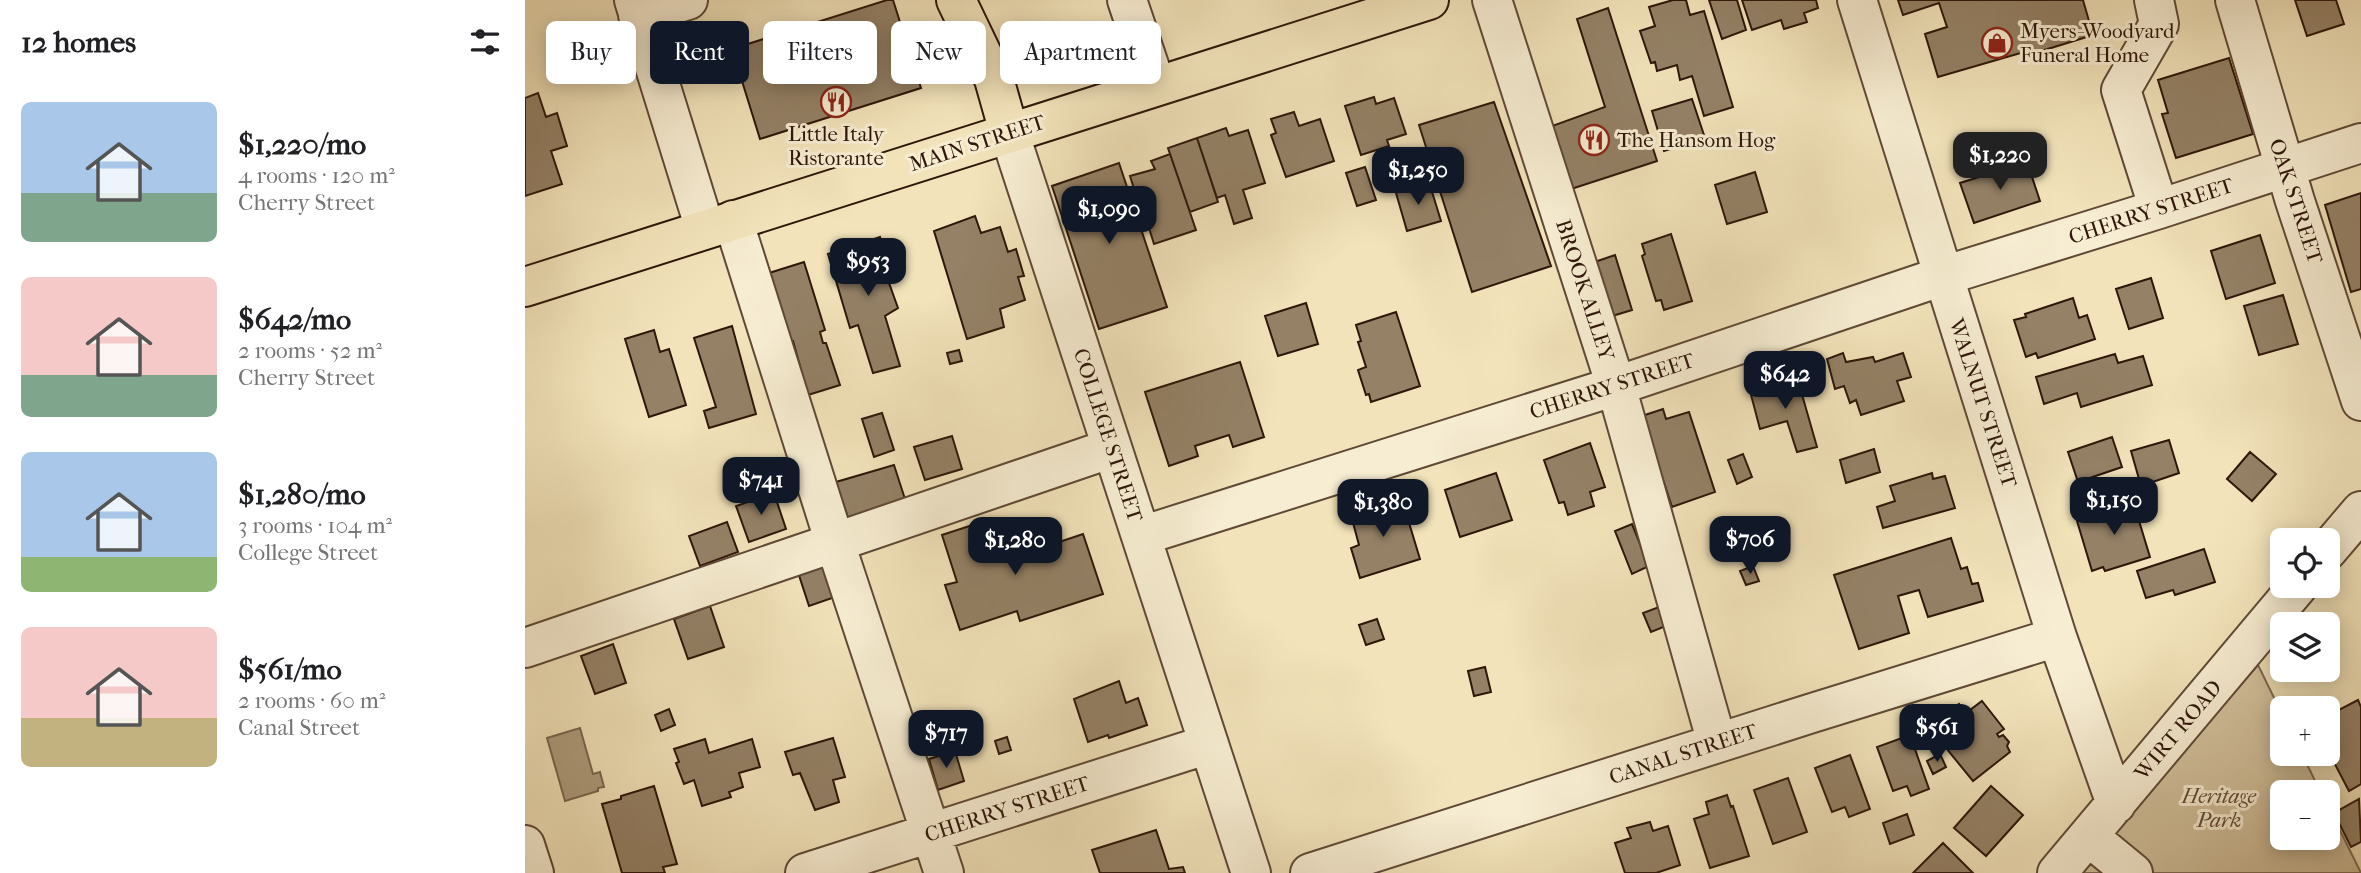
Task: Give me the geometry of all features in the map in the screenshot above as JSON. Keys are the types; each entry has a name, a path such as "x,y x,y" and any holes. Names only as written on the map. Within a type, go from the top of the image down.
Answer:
{"main road":[{"name":"COLLEGE STREET","path":"956,0 994,79 1009,132"},
{"name":"MAIN STREET","path":"525,287 1429,0"}],"street":[{"path":"688,0 636,8 719,224 835,543 944,873"},
{"path":"1127,0 1156,86"},
{"name":"BROOK ALLEY","path":"1492,0 1616,386 1717,743"},
{"name":"WALNUT STREET","path":"1857,0 2057,637 2116,804"},
{"path":"2154,0 2159,24 2122,90 2159,209"},
{"name":"OAK STREET","path":"2235,0 2285,168 2361,401"},
{"name":"COLLEGE STREET","path":"1009,132 1251,873"},
{"name":"CHERRY STREET","path":"1141,536 1616,386 1943,276 2361,143"},
{"path":"525,648 1112,448"},
{"path":"2340,536 2361,511"},
{"name":"WIRT ROAD","path":"2057,873 2288,598"},
{"name":"CANAL STREET","path":"1310,873 2057,637"},
{"name":"CHERRY STREET","path":"805,873 1209,744"},
{"path":"2088,836 2133,873"},
{"path":"525,845 534,873"}],"green space":[{"name":"Heritage Park","path":"2258,665 2273,696 2270,696 2270,766 2308,766 2315,780 2270,780 2270,850 2340,850 2340,830 2361,873 2078,873"}],"shaded area":[{"path":"580,728 593,774 600,772 604,787 565,801 547,738"}],"building":[{"path":"893,0 900,21 891,21 891,84 920,84 921,88 760,139 743,84 749,84 749,44 763,39 763,84 877,84 877,21 821,21"},
{"path":"1673,0 1686,0 1690,15 1704,11 1733,107 1704,116 1692,76 1680,80 1677,65 1657,71 1655,62 1651,63 1640,31 1655,26 1649,7"},
{"path":"1709,0 1737,0 1746,30 1722,39"},
{"path":"1742,0 1816,0 1818,8 1804,13 1807,22 1784,29 1781,20 1752,30"},
{"name":"Myers-Woodyard Funeral Home","path":"1898,0 2083,0 2093,35 2025,56 2024,52 1938,77 1925,34 1947,27 1939,3 1903,15"},
{"path":"2295,0 2336,0 2344,24 2307,36"},
{"path":"1608,8 1657,161 1562,192 1541,130 1605,107 1577,19"},
{"path":"2229,58 2253,134 2176,158 2162,114 2168,113 2158,80"},
{"path":"538,93 546,117 557,113 567,146 551,151 562,184 525,196 525,98"},
{"path":"1374,97 1376,104 1394,98 1406,134 1387,140 1389,146 1361,155 1345,106"},
{"path":"1692,99 1705,138 1664,151 1652,111"},
{"path":"1494,102 1551,266 1472,292 1419,125"},
{"path":"1294,112 1299,126 1320,119 1334,161 1286,177 1271,135 1276,133 1271,119"},
{"path":"1226,128 1229,136 1248,130 1265,183 1243,190 1252,218 1234,224 1225,195 1217,198 1197,138"},
{"path":"1197,138 1218,202 1190,212 1168,148"},
{"path":"1170,154 1196,230 1154,244 1149,228 1146,228 1130,176 1155,169 1151,161"},
{"path":"2027,162 2040,201 1974,223 1960,183"},
{"path":"1119,163 1167,307 1099,329 1052,186"},
{"path":"1365,167 1376,200 1357,206 1346,173"},
{"path":"1755,172 1767,212 1727,224 1715,185"},
{"path":"1429,182 1441,221 1407,231 1396,193"},
{"path":"2361,193 2361,289 2351,292 2325,205"},
{"path":"975,216 981,233 1000,227 1008,252 1016,249 1024,276 1018,277 1025,300 1000,309 1004,327 967,339 934,231"},
{"path":"1671,234 1692,301 1664,310 1661,300 1656,301 1642,256 1645,254 1642,244"},
{"path":"2260,235 2275,283 2226,299 2211,251"},
{"path":"880,237 890,267 884,269 898,308 885,316 900,366 873,373 858,325 850,328 828,254"},
{"path":"1615,255 1632,310 1599,320 1583,266"},
{"path":"804,262 825,330 820,332 823,343 826,343 840,385 808,395 793,341 789,342 766,274"},
{"path":"2151,278 2163,318 2129,329 2116,289"},
{"path":"2283,295 2298,344 2259,355 2244,306"},
{"path":"2073,298 2079,318 2087,315 2095,339 2038,358 2036,353 2026,357 2014,320"},
{"path":"1306,303 1318,344 1278,356 1265,316"},
{"path":"1396,312 1420,386 1371,402 1358,370 1366,367 1356,325"},
{"path":"732,326 756,414 709,428 704,411 716,407 694,338"},
{"path":"654,330 660,352 669,349 686,405 649,417 625,339"},
{"path":"959,350 962,361 950,364 947,353"},
{"path":"1843,353 1846,362 1873,357 1875,362 1903,353 1911,377 1897,381 1904,401 1861,415 1856,400 1850,403 1844,386 1835,389 1827,359"},
{"path":"2115,354 2118,363 2143,356 2152,385 2081,407 2077,393 2044,404 2036,377"},
{"path":"1240,362 1264,437 1233,447 1229,435 1195,446 1198,456 1169,466 1145,392"},
{"path":"1797,377 1817,447 1797,452 1787,421 1760,429 1750,391"},
{"path":"1663,409 1666,419 1689,412 1715,492 1672,507 1642,416"},
{"path":"882,413 894,450 874,457 862,419"},
{"path":"952,436 962,469 925,480 914,447"},
{"path":"2112,437 2122,467 2078,482 2068,452"},
{"path":"2169,440 2179,473 2141,486 2131,451"},
{"path":"1590,443 1605,487 1590,492 1594,506 1568,515 1564,502 1559,503 1544,460"},
{"path":"1874,449 1880,472 1846,483 1840,460"},
{"path":"2250,452 2276,474 2252,501 2227,479"},
{"path":"1743,454 1752,477 1737,484 1728,460"},
{"path":"894,465 905,499 848,518 836,482"},
{"path":"1496,473 1512,520 1460,537 1445,490"},
{"path":"1932,473 1933,479 1945,476 1955,508 1883,528 1877,507 1895,501 1890,486"},
{"path":"774,493 786,529 749,542 736,506"},
{"path":"1385,496 1388,508 1403,503 1420,559 1360,578 1351,548 1359,545 1352,519 1370,513 1367,502"},
{"path":"2133,501 2150,557 2105,571 2103,567 2092,571 2077,521 2087,518 2086,515"},
{"path":"991,519 1005,560 1083,534 1103,594 1020,621 1017,611 960,630 945,585 957,582 942,535"},
{"path":"727,522 738,552 700,566 689,536"},
{"path":"1632,524 1649,566 1632,574 1615,531"},
{"path":"1951,538 1961,569 1967,567 1972,584 1978,583 1983,601 1928,617 1919,590 1898,596 1909,633 1859,649 1834,575"},
{"path":"2204,549 2215,582 2175,595 2173,590 2146,598 2137,571"},
{"path":"827,555 841,595 809,606 796,566"},
{"path":"1753,566 1759,581 1746,585 1740,571"},
{"path":"710,606 724,647 688,659 674,619"},
{"path":"1659,607 1666,626 1651,632 1643,613"},
{"path":"1377,619 1384,639 1366,645 1359,625"},
{"path":"613,644 626,683 595,694 581,656"},
{"path":"1485,667 1491,692 1474,696 1468,671"},
{"path":"1119,681 1126,703 1138,698 1147,725 1088,742 1074,699"},
{"path":"2358,700 2361,707 2361,784 2349,791 2336,766 2340,766 2340,709"},
{"path":"1982,701 2004,729 1997,734 1999,737 2003,735 2009,742 2007,746 2010,752 1973,781 1937,737 1954,724 1947,714 1959,704 1966,713"},
{"path":"669,709 675,725 661,731 655,715"},
{"path":"1910,735 1929,789 1911,796 1907,786 1893,791 1877,747"},
{"path":"1007,737 1011,750 999,754 995,741"},
{"path":"833,738 845,777 833,780 839,802 815,810 800,773 793,775 785,752"},
{"path":"705,739 709,753 752,739 760,767 739,773 743,787 729,792 731,797 702,806 694,780 684,784 674,749"},
{"path":"955,751 964,781 938,790 929,759"},
{"path":"1940,754 1946,767 1933,774 1927,761"},
{"path":"1850,755 1870,809 1849,817 1845,807 1832,812 1815,768"},
{"path":"1788,778 1807,832 1773,844 1754,790"},
{"path":"654,786 677,864 663,867 665,873 622,873 602,804"},
{"path":"1991,786 2023,815 1986,856 1954,828"},
{"path":"1727,795 1749,856 1710,868 1694,819 1709,814 1706,802"},
{"path":"2359,799 2361,842 2351,847 2340,825 2340,810"},
{"path":"1907,814 1914,835 1890,844 1883,823"},
{"path":"1650,822 1653,831 1668,826 1680,865 1656,873 1625,873 1615,843 1631,838 1627,828"},
{"path":"1156,830 1169,869 1183,867 1185,873 1100,873 1092,850"},
{"path":"1943,843 1973,873 1913,873"}],"place":[{"name":"Myers-Woodyard Funeral Home","path":"1997,43"},
{"name":"Little Italy Ristorante","path":"836,102"},
{"name":"The Hansom Hog","path":"1594,140"}]}
